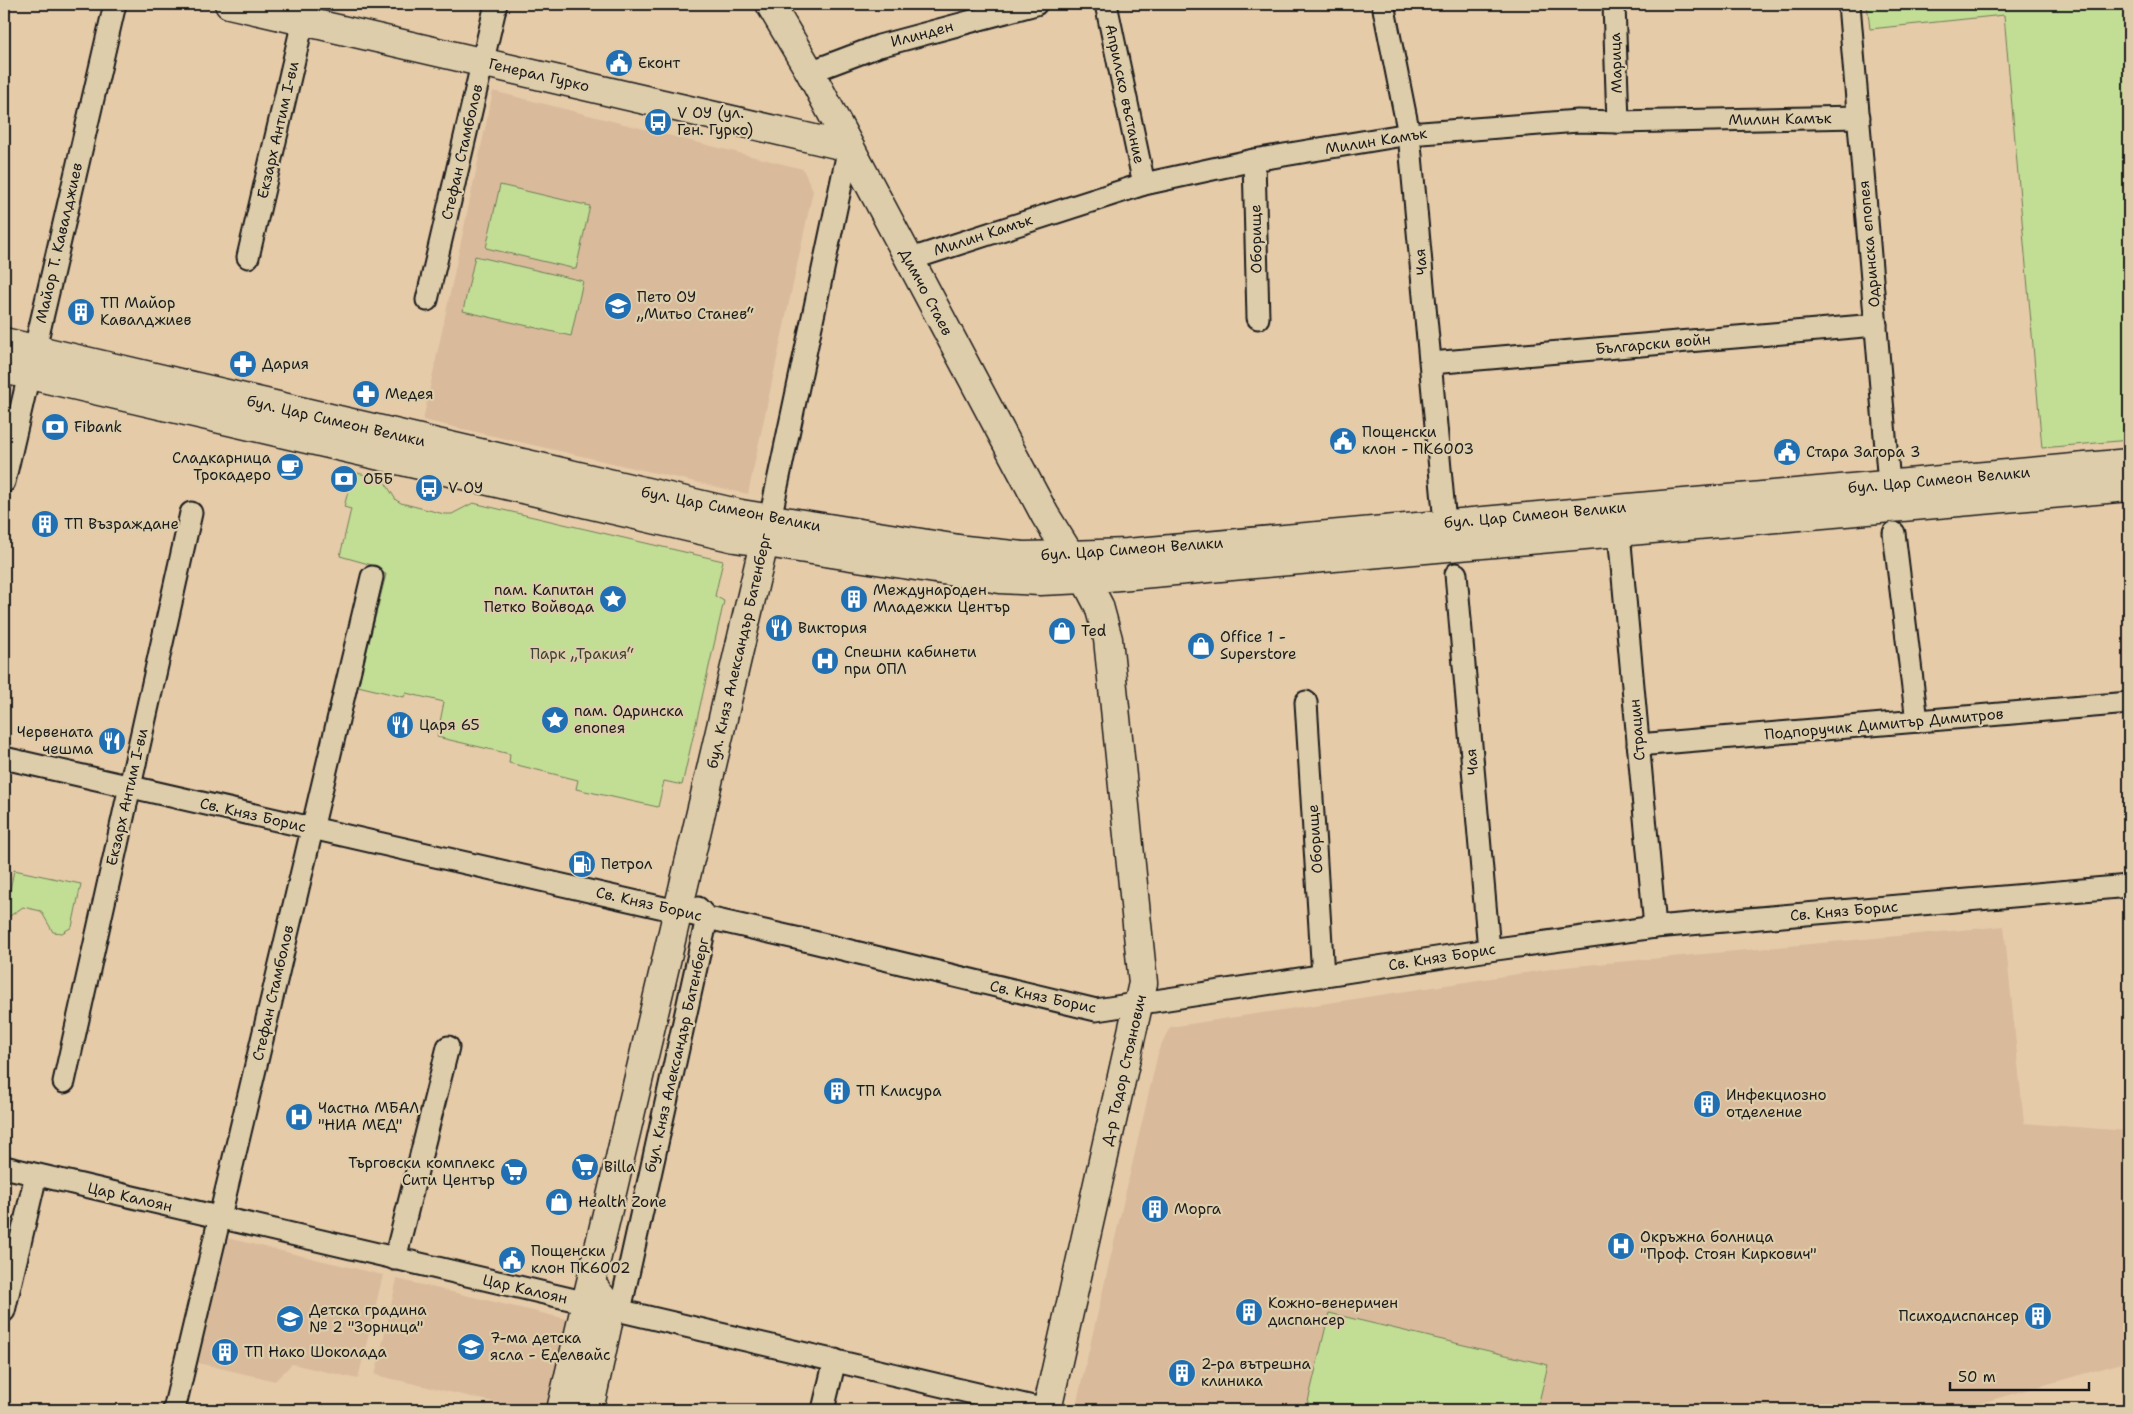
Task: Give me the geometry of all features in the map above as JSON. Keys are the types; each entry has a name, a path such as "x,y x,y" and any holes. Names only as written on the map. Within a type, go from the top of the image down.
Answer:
{"main road":[{"name":"Генерал Гурко","path":"229,4 305,12 483,62 849,147"},
{"name":"Димчо Стаев","path":"770,4 810,72 908,260 1045,515 1085,579"},
{"name":"бул. Цар Симеон Велики","path":"4,342 22,364 415,440 767,531 1000,579 1040,581 1085,579 2129,487"},
{"name":"бул. Цар Симеон Велики","path":"767,531 1023,556 1127,553 2129,463"},
{"name":"бул. Княз Александър Батенберг","path":"561,1410 596,1299 679,901 767,531"},
{"name":"Д-р Тодор Стоянович","path":"1046,1410 1143,983 1108,639 1099,606 1085,579"},
{"name":"бул. Княз Александър Батенберг","path":"589,1410 596,1299"}],"street":[{"name":"Майор Т. Кавалджиев","path":"4,482 22,364 115,4"},
{"name":"Стефан Стамболов","path":"427,300 496,4"},
{"name":"Илинден","path":"810,72 879,46 1036,4"},
{"name":"Априлско въстание","path":"1106,4 1144,184"},
{"name":"Чая","path":"1383,4 1409,134 1445,523"},
{"name":"Марица","path":"1614,4 1618,122"},
{"name":"Одринска епопея","path":"1849,4 1889,484"},
{"name":"Екзарх Антим I-ви","path":"248,257 305,12"},
{"name":"Милин Камък","path":"908,260 1144,184 1254,160 1409,134 1578,121 1618,122 1858,117"},
{"name":"бул. Княз Александър Батенберг","path":"767,531 849,147"},
{"name":"Оборище","path":"1254,160 1258,318"},
{"name":"Български войн","path":"1431,363 1876,325"},
{"name":"Екзарх Антим I-ви","path":"64,1082 191,513"},
{"name":"Страцин","path":"1619,533 1655,927"},
{"path":"1894,533 1916,721"},
{"name":"Чая","path":"1456,574 1489,950"},
{"name":"Стефан Стамболов","path":"174,1410 372,576"},
{"name":"Оборище","path":"1306,702 1323,976"},
{"name":"Подпоручик Димитър Димитров","path":"1638,745 2129,703"},
{"name":"Св. Княз Борис","path":"4,758 312,829 679,901"},
{"name":"Св. Княз Борис","path":"707,918 1084,1009 1105,1010 1489,950 1655,927 2129,886"},
{"name":"бул. Княз Александър Батенберг","path":"596,1299 621,1306 707,918 679,901"},
{"path":"395,1258 448,1047"},
{"name":"Цар Калоян","path":"4,1167 395,1258 596,1299 835,1360 1046,1410"},
{"path":"4,1311 36,1175"},
{"path":"824,1410 835,1360"}],"shaded area":[{"name":"Пето ОУ „Митьо Станев“","path":"493,91 803,169 813,191 748,494 423,420"},
{"name":"Окръжна болница \"Проф. Стоян Киркович\"","path":"2004,926 2024,1123 2129,1131 2129,1361 1956,1410 1075,1410 1159,1049 1170,1027 1564,967"},
{"name":"Детска градина № 2 \"Зорница\"","path":"227,1238 383,1275 358,1379 292,1364 275,1381 198,1363"},
{"name":"7-ма детска ясла - Еделвайс","path":"397,1279 567,1319 546,1410 528,1410 375,1375"}],"green space":[{"path":"1867,4 2129,4 2129,440 2042,448 2004,15 1870,29"},
{"path":"500,185 590,206 576,269 486,248"},
{"path":"475,256 583,281 571,336 463,311"},
{"name":"Парк „Тракия“","path":"353,472 383,479 396,500 401,503 444,514 452,514 473,503 723,561 715,596 724,601 682,785 664,781 658,807 576,789 578,780 509,763 510,754 437,737 444,702 406,693 404,697 358,686 386,574 372,571 372,565 340,556 351,509 344,507"},
{"path":"14,870 81,884 72,927 62,933 53,932 41,911 23,907 4,920"},
{"path":"1329,1313 1548,1365 1537,1410 1306,1410"}],"place":[{"name":"Еконт","path":"619,63"},
{"name":"V ОУ (ул. Ген. Гурко)","path":"658,122"},
{"name":"Пето ОУ „Митьо Станев“","path":"618,306"},
{"name":"ТП Майор Кавалджиев","path":"81,312"},
{"name":"Дария","path":"243,364"},
{"name":"Медея","path":"366,394"},
{"name":"Fibank","path":"55,427"},
{"name":"Пощенски клон - ПК6003","path":"1343,441"},
{"name":"Стара Загора 3","path":"1787,452"},
{"name":"Сладкарница Трокадеро","path":"290,467"},
{"name":"ОББ","path":"344,479"},
{"name":"V ОУ","path":"429,488"},
{"name":"ТП Възраждане","path":"45,524"},
{"name":"пам. Капитан Петко Войвода","path":"613,599"},
{"name":"Международен Младежки Център","path":"854,599"},
{"name":"Виктория","path":"779,628"},
{"name":"Ted","path":"1062,631"},
{"name":"Office 1 - Superstore","path":"1201,646"},
{"name":"Спешни кабинети при ОПЛ","path":"825,661"},
{"name":"пам. Одринска епопея","path":"555,720"},
{"name":"Царя 65","path":"400,725"},
{"name":"Червената чешма","path":"112,741"},
{"name":"Петрол","path":"582,864"},
{"name":"ТП Клисура","path":"837,1091"},
{"name":"Инфекциозно отделение","path":"1707,1104"},
{"name":"Частна МБАЛ \"НИА МЕД\"","path":"299,1117"},
{"name":"Billa","path":"585,1167"},
{"name":"Търговски комплекс Сити Център","path":"514,1172"},
{"name":"Health Zone","path":"559,1202"},
{"name":"Морга","path":"1155,1209"},
{"name":"Окръжна болница \"Проф. Стоян Киркович\"","path":"1621,1246"},
{"name":"Пощенски клон ПК6002","path":"512,1260"},
{"name":"Кожно-венеричен диспансер","path":"1249,1312"},
{"name":"Психодиспансер","path":"2038,1316"},
{"name":"Детска градина № 2 \"Зорница\"","path":"290,1319"},
{"name":"7-ма детска ясла - Еделвайс","path":"471,1347"},
{"name":"ТП Нако Шоколада","path":"225,1352"},
{"name":"2-ра вътрешна клиника","path":"1182,1373"}]}
